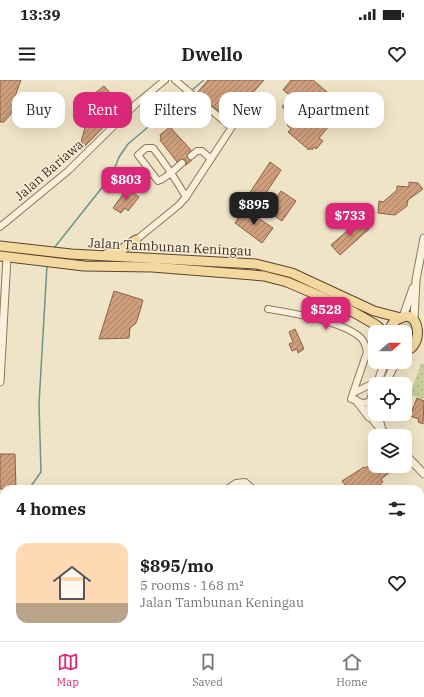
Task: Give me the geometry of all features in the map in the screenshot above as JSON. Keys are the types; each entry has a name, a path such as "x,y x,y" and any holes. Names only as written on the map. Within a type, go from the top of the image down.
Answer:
{"main road":[{"path":"92,256 116,252 136,240"},
{"path":"136,240 132,246 133,251 139,255 150,258"},
{"name":"Jalan Tambunan Keningau","path":"0,246 52,253 92,256 241,262 292,273 374,311 414,319"},
{"name":"Jalan Tambunan Keningau","path":"3,257 45,263 184,269 264,276 298,286 342,305 376,325"},
{"path":"393,325 402,317"},
{"path":"412,350 422,338 423,328 414,319"}],"street":[{"name":"Jalan Bariawa","path":"0,227 68,172 138,102 165,80"},
{"path":"175,80 219,117"},
{"path":"136,240 179,205 186,197 230,128"},
{"path":"182,163 171,172 158,180 138,155 146,148 153,148 171,172 186,197"},
{"path":"191,156 197,151 202,151 211,159"},
{"path":"414,319 416,280 424,238"},
{"path":"0,382 3,257"},
{"path":"402,317 416,280"},
{"path":"268,309 319,319 358,336 364,342 367,352 353,397"},
{"path":"383,377 390,369"},
{"path":"359,376 362,383 368,383"},
{"path":"353,397 368,389"},
{"path":"353,397 368,401"},
{"path":"353,397 368,411"},
{"path":"412,461 424,474"},
{"path":"233,485 236,483 245,482 248,485"}],"green space":[{"path":"401,323 413,323 419,337 412,342 412,325 400,325"},
{"path":"421,363 424,364 424,399 412,396 412,389"}],"building":[{"path":"0,80 21,80 17,92 12,92 12,113 4,122 0,122"},
{"path":"208,80 264,80 254,92 219,92 219,112 211,105 211,92 198,92"},
{"path":"291,80 313,80 327,92 286,92 283,90"},
{"path":"104,86 109,92 96,92"},
{"path":"85,128 103,128 83,148 80,146"},
{"path":"171,128 191,150 187,156 192,160 186,165 184,159 177,162 160,140 160,135"},
{"path":"290,128 327,128 319,138 323,141 316,149 314,147 312,150 310,148 309,150 288,132 291,129"},
{"path":"270,162 281,170 260,202 249,194"},
{"path":"409,182 418,183 423,189 408,200 407,206 395,215 378,213 379,201 383,202 397,190 397,186 409,187"},
{"path":"126,190 130,190 139,197 128,211 125,208 121,213 113,208"},
{"path":"281,191 296,201 282,221 267,211"},
{"path":"245,209 273,228 262,243 235,223"},
{"path":"360,220 369,229 340,255 331,245"},
{"path":"114,291 143,300 139,314 136,323 130,328 129,338 99,339"},
{"path":"295,329 304,349 298,353 297,349 292,351 289,344 293,342 289,332"},
{"path":"417,398 424,401 423,424 418,422 419,419 412,417 412,411"},
{"path":"0,454 15,454 16,485 0,485"},
{"path":"368,466 368,473 389,473 381,479 383,482 380,485 345,485 342,481 364,467"}],"waterway":[{"path":"192,90 204,80"},
{"path":"54,248 112,175 119,157 128,144 147,128"},
{"path":"32,485 41,472 39,404 47,265"}]}
